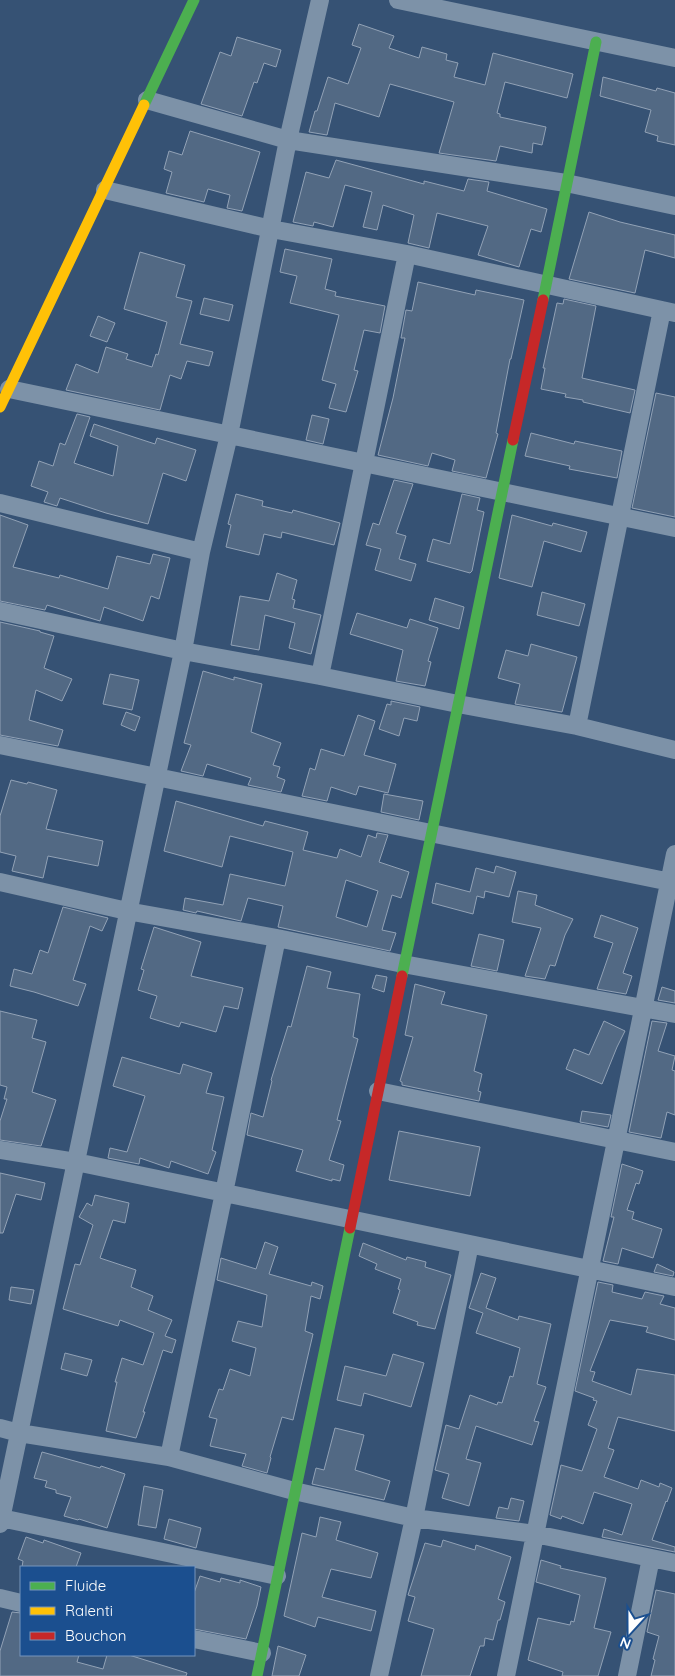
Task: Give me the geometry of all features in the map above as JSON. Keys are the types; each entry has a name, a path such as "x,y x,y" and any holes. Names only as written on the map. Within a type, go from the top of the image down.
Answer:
{"main road":[{"path":"0,407 194,0"},
{"path":"256,1676 596,42"}],"street":[{"path":"277,1576 1,1521 127,911 183,651 201,552 229,435 288,140 320,0"},
{"path":"398,0 675,58"},
{"path":"147,100 288,140 566,183 675,206"},
{"path":"105,190 270,229 407,254 668,312 620,517 577,726"},
{"path":"320,676 407,254"},
{"path":"9,389 675,528"},
{"path":"0,503 201,552"},
{"path":"0,611 183,651 577,726 675,750"},
{"path":"0,745 672,883"},
{"path":"506,1676 644,1007 672,883 675,854"},
{"path":"0,882 127,911 675,1014"},
{"path":"169,1457 276,938"},
{"path":"378,1091 675,1152"},
{"path":"0,1150 76,1162 224,1192 675,1287"},
{"path":"379,1676 414,1518 470,1244"},
{"path":"0,1428 19,1433 169,1457 294,1491 414,1518 535,1534 675,1563"},
{"path":"627,1676 651,1558"},
{"path":"0,1598 20,1603"},
{"path":"195,1639 262,1653"}],"building":[{"path":"359,24 394,36 389,48 419,58 422,47 447,54 446,60 458,63 454,77 485,85 493,53 573,74 567,98 505,82 497,113 500,114 500,117 546,127 542,145 533,143 532,153 500,146 496,161 439,153 454,102 390,84 379,117 335,103 327,135 309,132 328,77 348,84 361,48 352,45"},
{"path":"237,37 281,50 276,67 264,63 257,83 254,82 242,116 201,104 220,52 231,56"},
{"path":"603,77 656,91 657,88 675,93 675,145 657,141 658,136 645,132 651,110 600,96"},
{"path":"190,131 260,152 242,211 227,208 230,195 208,189 204,202 166,193 172,172 164,169 169,151 182,155"},
{"path":"336,160 424,184 424,181 464,191 468,179 489,182 487,191 547,209 541,232 531,229 519,267 478,255 488,226 437,213 429,248 408,243 414,215 383,205 377,230 363,227 372,192 345,185 333,227 314,222 313,226 293,222 306,172 329,178"},
{"path":"589,212 620,222 675,235 675,258 645,250 635,293 569,279"},
{"path":"285,249 332,259 325,289 336,292 335,296 385,306 380,333 364,330 354,370 358,371 346,412 329,408 336,384 322,380 339,315 290,303 297,276 280,272"},
{"path":"140,252 185,265 176,297 192,301 180,344 213,352 209,366 187,361 181,379 170,375 160,410 66,390 76,364 98,373 106,347 128,354 126,359 152,367 156,354 158,355 167,322 124,309"},
{"path":"418,282 475,295 476,290 524,300 510,359 496,433 498,434 486,478 452,471 455,460 432,453 428,466 378,455 393,398 405,338 401,338 406,310 412,311"},
{"path":"204,298 233,305 229,321 200,314"},
{"path":"564,299 596,306 582,378 635,390 630,413 565,397 566,394 541,389 545,368 543,368 557,303 563,304"},
{"path":"98,316 115,323 107,342 90,336"},
{"path":"656,393 675,397 675,517 632,508"},
{"path":"77,414 90,417 74,463 113,476 118,446 90,436 94,424 155,444 157,438 196,450 186,481 163,473 148,524 60,498 57,506 44,502 48,492 31,486 39,461 53,466 60,443 65,445"},
{"path":"312,415 329,419 323,444 306,440"},
{"path":"531,433 574,444 575,441 622,451 617,478 569,469 570,466 525,456"},
{"path":"394,480 413,484 396,533 406,536 399,559 416,564 411,581 375,570 381,549 366,545 373,523 379,525"},
{"path":"236,494 263,501 262,506 292,513 293,510 340,523 334,545 282,532 281,538 264,534 259,555 226,547 231,525 228,524"},
{"path":"462,494 480,498 477,510 484,512 472,571 470,573 427,561 433,539 450,544"},
{"path":"0,515 28,525 13,567 59,578 60,575 108,589 117,556 150,564 153,554 170,558 159,599 151,596 143,621 104,607 100,621 47,605 45,610 0,601"},
{"path":"512,515 552,526 553,523 587,532 581,552 544,541 532,587 499,578"},
{"path":"277,573 297,580 292,599 295,600 293,608 321,615 311,654 289,648 295,623 265,615 259,650 231,645 240,596 269,601"},
{"path":"542,592 585,604 579,626 537,615"},
{"path":"435,598 464,607 459,629 429,620"},
{"path":"357,613 407,628 410,619 438,628 428,661 431,662 425,686 396,681 403,650 350,634"},
{"path":"0,622 54,636 44,668 72,679 62,701 36,690 29,720 63,730 58,746 0,735"},
{"path":"531,644 577,657 562,712 515,704 520,684 498,678 506,650 528,656"},
{"path":"203,671 234,680 234,677 262,684 251,732 281,743 273,765 280,767 277,777 285,780 281,792 248,785 251,778 207,764 203,776 181,771 191,745 184,743"},
{"path":"110,674 139,680 132,710 103,704"},
{"path":"391,701 420,707 417,721 404,718 399,736 379,729 387,704 391,705"},
{"path":"126,712 140,717 135,731 121,725"},
{"path":"358,715 375,721 364,755 396,764 388,793 359,786 356,795 331,787 327,801 302,796 310,768 315,770 321,749 344,756"},
{"path":"11,780 27,784 28,782 57,790 46,829 103,841 98,866 48,856 43,878 12,871 16,856 0,852 0,816"},
{"path":"384,794 423,801 419,820 381,812"},
{"path":"176,801 263,826 265,821 308,832 303,850 337,858 340,849 361,857 368,835 376,838 377,833 388,835 379,862 409,872 401,898 392,895 382,930 396,933 390,951 278,927 283,906 248,898 241,921 197,911 196,913 183,910 185,898 223,905 230,874 285,886 293,852 230,836 222,867 164,851","holes":["346,880 378,891 367,927 336,917"]},
{"path":"496,866 516,872 509,897 485,891 484,898 477,896 473,914 432,903 436,883 470,892 476,868 494,873"},
{"path":"518,891 537,895 535,905 573,919 565,935 555,966 550,965 545,979 525,976 541,928 512,922"},
{"path":"63,907 108,918 102,931 90,926 73,980 86,984 78,1006 10,986 14,969 32,974 40,950 48,953"},
{"path":"601,915 638,928 623,973 632,976 626,994 597,989 613,943 594,937"},
{"path":"154,927 201,942 191,976 243,988 238,1009 224,1006 216,1032 181,1022 179,1027 150,1018 157,996 138,990 144,970 141,969"},
{"path":"479,934 504,940 497,971 471,966"},
{"path":"307,966 331,972 327,988 360,994 353,1037 358,1039 337,1120 341,1121 329,1160 344,1165 340,1181 332,1179 332,1181 296,1171 303,1150 247,1135 251,1113 263,1117 271,1080 288,1026 291,1027"},
{"path":"376,975 387,977 384,992 372,988"},
{"path":"415,984 445,992 441,1004 487,1015 474,1071 482,1074 478,1091 481,1092 479,1101 402,1085 400,1081 413,1037 405,1035"},
{"path":"662,987 675,991 675,1003 658,1000"},
{"path":"0,1011 37,1020 32,1038 46,1042 32,1092 56,1100 41,1146 0,1140 0,1121 7,1099 4,1099 7,1087 0,1085"},
{"path":"604,1021 625,1031 602,1084 566,1069 574,1049 589,1055"},
{"path":"652,1021 667,1023 658,1051 675,1056 672,1070 675,1071 675,1115 667,1112 661,1138 629,1132"},
{"path":"122,1057 180,1074 183,1064 212,1073 206,1093 224,1097 212,1150 216,1152 208,1174 171,1161 169,1168 140,1158 139,1164 108,1158 110,1148 127,1152 145,1096 113,1086"},
{"path":"582,1111 611,1115 608,1127 580,1122"},
{"path":"399,1131 480,1147 470,1196 389,1180"},
{"path":"622,1164 643,1171 639,1184 636,1183 627,1210 634,1212 632,1219 662,1229 653,1258 622,1248 618,1264 603,1261 614,1217 611,1217"},
{"path":"0,1173 45,1183 41,1200 16,1194 3,1233 0,1233"},
{"path":"95,1195 129,1203 125,1223 113,1220 100,1258 136,1270 131,1287 153,1296 148,1310 172,1320 165,1336 176,1340 172,1353 163,1350 136,1438 106,1431 117,1382 115,1382 122,1358 143,1365 154,1333 120,1320 118,1326 63,1309 75,1264 80,1265 93,1225 79,1217 87,1203 92,1206"},
{"path":"265,1242 278,1247 269,1274 311,1286 312,1282 323,1286 320,1299 311,1296 305,1331 313,1334 293,1420 282,1417 267,1473 242,1466 246,1454 210,1446 217,1419 209,1417 219,1389 223,1390 230,1369 250,1376 256,1348 232,1341 238,1321 262,1327 267,1295 217,1280 221,1258 256,1269"},
{"path":"363,1243 406,1260 407,1257 426,1262 425,1267 451,1275 435,1329 417,1325 418,1322 393,1313 400,1290 398,1289 401,1279 375,1269 377,1264 359,1256"},
{"path":"657,1264 674,1272 673,1276 654,1272"},
{"path":"481,1273 496,1278 486,1308 518,1320 519,1316 551,1324 537,1384 546,1387 534,1421 539,1422 532,1445 476,1426 466,1459 481,1463 469,1506 442,1498 449,1474 435,1470 446,1425 459,1429 470,1395 497,1405 498,1402 502,1403 510,1376 513,1377 520,1348 476,1333 483,1313 469,1308"},
{"path":"598,1282 613,1285 612,1292 642,1299 645,1292 664,1296 660,1304 675,1308 675,1340 646,1332 648,1327 610,1320 590,1371 595,1372 592,1381 631,1395 637,1369 675,1375 675,1431 618,1417 608,1448 614,1450 604,1477 638,1489 641,1480 659,1487 660,1483 672,1488 652,1540 675,1547 675,1552 602,1537 604,1529 622,1535 632,1504 594,1492 583,1524 562,1516 561,1519 550,1515 561,1465 582,1471 597,1429 588,1425 597,1401 575,1391"},
{"path":"11,1287 34,1290 31,1304 9,1300"},
{"path":"65,1353 92,1360 87,1376 61,1369"},
{"path":"393,1354 424,1363 411,1407 364,1393 361,1406 337,1400 345,1366 386,1376"},
{"path":"335,1428 364,1435 355,1470 390,1481 384,1500 312,1484 316,1468 324,1470"},
{"path":"42,1452 100,1468 101,1466 125,1474 107,1528 64,1516 71,1497 56,1493 56,1490 45,1487 47,1481 34,1478"},
{"path":"144,1486 163,1490 156,1528 138,1525"},
{"path":"511,1498 524,1501 519,1521 496,1518 499,1507 508,1509"},
{"path":"320,1517 341,1522 336,1540 378,1553 371,1578 331,1569 322,1597 376,1611 371,1631 318,1617 315,1627 284,1616 302,1533 316,1537"},
{"path":"169,1519 201,1528 196,1548 164,1539"},
{"path":"26,1537 43,1543 44,1540 81,1553 76,1566 22,1566 23,1561 18,1559"},
{"path":"443,1540 475,1550 476,1545 511,1557 498,1599 505,1602 500,1620 498,1620 493,1640 485,1638 484,1646 480,1646 470,1676 421,1676 434,1629 408,1621 415,1597 408,1595 425,1543 441,1547"},
{"path":"541,1560 561,1566 560,1568 606,1578 594,1628 611,1632 598,1676 562,1676 563,1672 528,1660 538,1618 570,1625 571,1621 574,1622 580,1595 536,1582"},
{"path":"200,1576 220,1582 221,1578 240,1583 240,1580 261,1587 246,1639 195,1629 195,1590"},
{"path":"656,1590 675,1594 675,1676 651,1676 659,1636 647,1632"},
{"path":"12,1612 20,1613 20,1656 79,1656 77,1662 103,1669 107,1656 132,1656 187,1673 186,1676 0,1676 0,1651"},
{"path":"278,1646 306,1655 299,1676 272,1676"}],"traffic: fast":[{"path":"144,105 194,0"},
{"path":"543,300 596,42"},
{"path":"402,976 513,440"},
{"path":"257,1676 350,1228"}],"traffic: slow":[{"path":"0,407 144,105"}],"traffic: jam":[{"path":"513,440 543,300"},
{"path":"350,1228 402,976"}]}
